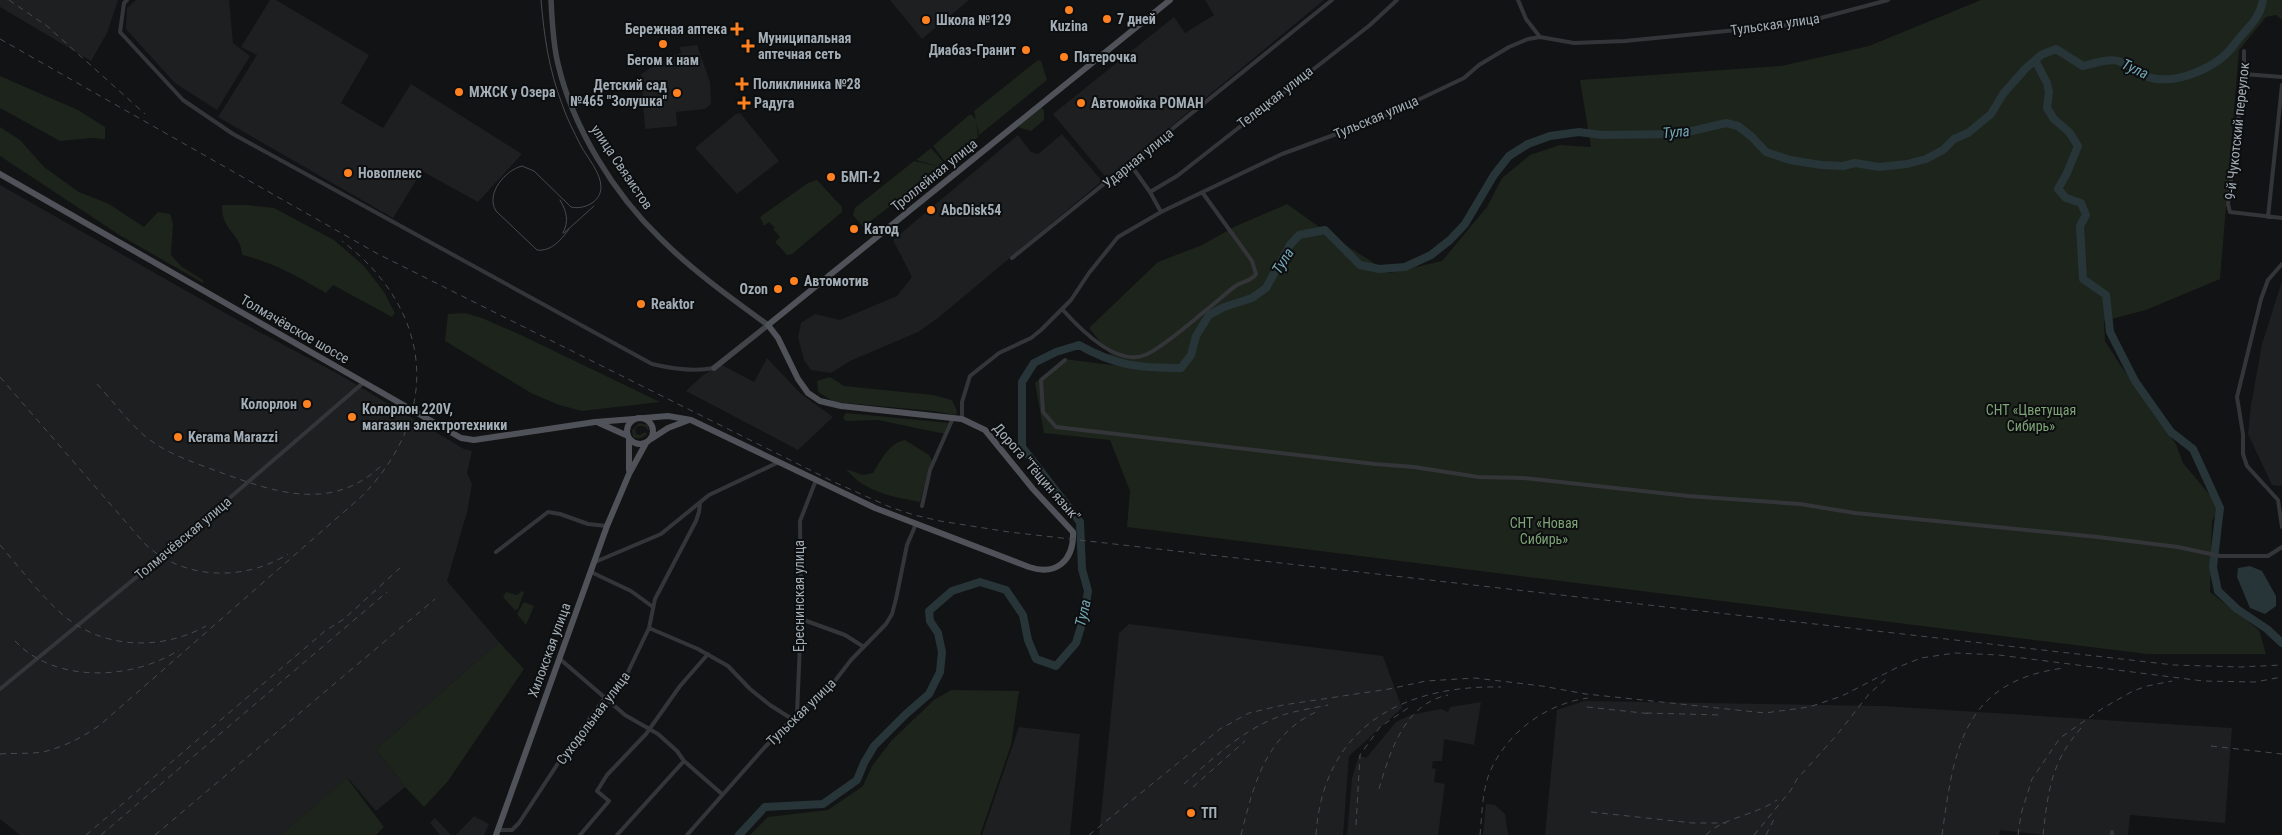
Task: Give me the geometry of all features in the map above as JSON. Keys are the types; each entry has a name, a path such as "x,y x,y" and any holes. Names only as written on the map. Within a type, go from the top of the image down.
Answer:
{"main road":[{"name":"улица Связистов","path":"550,0 558,63 572,109 598,158 633,210 660,239 690,266 768,325"},
{"name":"Троллейная улица","path":"714,368 1166,1"},
{"name":"Толмачёвское шоссе","path":"0,174 461,438 474,440 595,422 634,420"},
{"name":"Дорога \"Тёщин язык\"","path":"644,418 668,416 691,420 875,508 1043,570 1058,567 1070,552 1074,541 1073,532 1069,526 1033,490 990,434 979,426 962,419 841,406 820,401 808,393 798,379 778,338 768,325"},
{"path":"629,474 629,424 634,420 644,418 653,428 648,441"},
{"path":"595,422 640,444 668,428 691,420"},
{"name":"Хилокская улица","path":"497,833 607,526 629,474 648,441"}],"street":[{"path":"127,0 124,3 120,32 183,100 233,134 652,364 700,371 714,368"},
{"name":"Ударная улица","path":"1012,258 1332,0"},
{"name":"Телецкая улица","path":"1150,192 1177,176 1370,25 1397,0"},
{"path":"1518,0 1526,19 1540,37"},
{"name":"Тульская улица","path":"962,419 962,402 970,376 998,353 1031,338 1062,309 1118,237 1161,212 1282,154 1380,118 1464,78 1479,65 1509,46 1540,37 1574,43 1798,24 1888,0"},
{"name":"9-й Чукотский переулок","path":"2244,51 2244,74 2228,204 2230,212 2268,216"},
{"path":"2244,74 2282,77"},
{"path":"2282,85 2268,216 2282,218"},
{"path":"1130,164 1150,192 1161,212"},
{"path":"1062,309 1074,322 1110,351 1125,357 1144,356 1177,333 1238,285 1254,278 1256,274 1252,261 1202,192"},
{"path":"2282,264 2268,280 2260,298 2237,397 2243,434 2243,454 2247,466 2278,500 2282,527"},
{"path":"1065,360 1041,380 1043,412 1056,427 1414,467 1478,476 1523,478 1688,496 1800,504 1855,514 2098,537 2178,547 2220,556 2268,556 2282,547"},
{"name":"Толмачёвская улица","path":"0,689 161,557 363,383"},
{"path":"922,506 930,470 953,418"},
{"path":"595,562 661,534 709,495 779,462"},
{"name":"Ереснинская улица","path":"797,714 800,619 800,521 816,480"},
{"name":"Суходольная улица","path":"497,833 512,830 519,823 568,748 604,699 627,674 649,628 653,617 653,607 660,589 696,521 700,503"},
{"path":"496,552 548,512 560,514 588,524 607,526"},
{"name":"Тульская улица","path":"687,835 722,794 792,719 831,686 878,635 892,614 902,562 916,524"},
{"path":"592,572 631,591 653,607"},
{"path":"800,619 846,635 864,648"},
{"path":"649,628 708,654 728,666 750,689 792,719"},
{"path":"580,835 609,801 598,791 607,775 646,734 680,686 708,654"},
{"path":"559,658 604,699 625,715 650,728 722,794"},
{"path":"617,835 684,761"}],"shaded area":[{"path":"0,0 118,0 107,33 91,61 0,7"},
{"path":"136,0 229,0 233,43 250,56 217,110 175,83 126,29 127,8"},
{"path":"270,0 276,0 369,55 341,103 383,128 411,84 522,154 478,202 422,171 393,218 218,117 257,55 241,47"},
{"name":"Школа №129","path":"890,0 969,0 922,39"},
{"path":"1205,0 1324,0 1107,179 1053,114 1174,17 1185,33 1214,15"},
{"name":"Детский сад №465 \"Золушка\"","path":"697,45 710,82 711,104 705,109 676,112 677,126 645,129 641,74 667,58 681,53 680,47"},
{"path":"740,113 779,161 737,194 695,148 736,114"},
{"path":"1062,134 1102,181 938,318 918,332 850,361 831,373 811,370 804,360 798,337 801,323 815,314 840,320 897,296 912,277 893,240 1018,135 1031,152 1038,154"},
{"path":"0,185 241,322 340,375 464,449 472,451 467,473 472,484 467,512 447,581 499,642 376,749 405,787 376,811 348,778 281,835 20,835 0,819"},
{"path":"2282,281 2282,486 2272,485 2248,434 2262,344"},
{"path":"767,358 800,393 833,417 798,450 686,391 702,376 720,364 754,382"},
{"path":"2250,566 2262,571 2276,596 2276,606 2265,614 2250,608 2237,577 2238,568"},
{"path":"1129,624 1383,656 1402,708 1349,756 1343,835 1099,835 1119,633"},
{"path":"1584,701 1882,706 2232,728 2225,823 2130,815 2128,835 2046,835 2000,830 1999,835 1545,835 1557,710"},
{"path":"1481,702 1474,745 1444,739 1442,761 1433,761 1432,768 1436,769 1434,782 1445,784 1438,835 1347,835 1352,778 1359,755 1366,758 1396,722 1410,715 1441,709 1448,712 1450,707"},
{"path":"1019,727 1080,734 1070,835 982,835"},
{"path":"1486,804 1495,805 1505,814 1508,835 1483,835"},
{"path":"474,816 489,824 484,835 456,835"},
{"path":"435,818 451,835 440,835 430,823"}],"green space":[{"path":"1981,0 2282,0 2282,20 2276,15 2266,17 2239,50 2220,279 2146,310 2104,321 2105,341 2176,444 2183,463 2220,507 2212,521 2210,592 2259,630 2266,654 2147,654 1127,527 1130,491 1110,440 1044,433 1035,383 1064,359 1120,366 1089,328 1158,262 1202,245 1234,227 1287,204 1339,241 1390,273 1442,261 1487,207 1502,178 1530,155 1560,145 1591,147 1580,80 1781,66 1869,46"},
{"path":"1038,60 1041,61 1047,80 979,135 974,111"},
{"path":"0,76 78,110 105,127 105,139 91,138 60,141 0,108"},
{"path":"1041,108 1044,110 1044,120 1031,131 1017,127"},
{"path":"969,115 972,115 976,120 978,137 946,163 933,146"},
{"path":"0,127 20,140 44,167 79,192 109,204 144,227 158,212 170,214 173,224 171,255 182,267 203,280 203,283 121,236 0,156"},
{"path":"931,148 945,164 941,167 916,160"},
{"path":"914,161 941,167 863,227 853,215 855,208"},
{"path":"817,180 842,207 842,212 792,254 787,255 775,242 780,237 773,229 775,228 769,222 764,226 760,217 808,183"},
{"path":"222,205 274,208 334,240 364,266 384,292 395,313 392,317 333,285 326,293 275,266 242,255 238,242 225,221"},
{"path":"465,313 482,318 521,335 660,402 582,411 559,405 531,393 445,341 448,314"},
{"path":"830,377 844,386 933,395 952,400 957,411 956,415 933,411 834,402 818,392 817,381"},
{"path":"846,413 950,423 945,434 878,420 846,421 843,418"},
{"path":"639,423 648,425 649,431 644,426 638,426 635,429 636,434 640,435 645,432 647,434 642,437 633,437 632,430"},
{"path":"905,440 929,455 933,462 928,471 920,502 889,495 870,488 853,477 846,469 863,475 873,473 890,448"},
{"path":"522,591 524,592 518,609 515,610 503,597 506,592 517,595"},
{"path":"524,602 534,606 526,625 517,614"},
{"path":"499,642 524,669 448,781 424,807 405,787 376,749"},
{"path":"951,690 1019,691 1011,745 980,835 750,835 768,817 828,810 863,786 872,766 892,740 934,700"},
{"path":"347,778 384,827 376,835 281,835"}],"waterway":[{"name":"Тула","path":"739,835 765,807 823,804 857,780 874,746 929,694 940,672 942,652 938,633 930,621 929,611 952,591 980,582 1006,590 1023,615 1028,640 1036,659 1056,666 1076,643 1084,617 1088,591 1082,569 1080,522 1022,447 1022,382 1034,363 1056,352 1079,345 1116,362 1140,366 1181,368 1191,355 1196,336 1209,315 1224,307 1252,298 1266,288 1290,245 1299,235 1325,230 1360,265 1379,269 1405,267 1431,255 1450,240 1465,224 1494,175 1509,156 1528,144 1550,136 1579,132 1602,135 1679,134 1726,123 1738,126 1766,152 1790,160 1843,166 1855,163 1879,167 1907,164 1926,159 1943,150 1954,139 1968,133 1991,114 2003,94 2025,69 2041,55 2056,49 2083,66 2114,60 2121,62 2138,73 2156,79 2181,77 2206,68 2226,53 2255,20 2263,0"},
{"path":"2035,60 2047,83 2049,92 2047,108 2054,119 2069,132 2078,146 2058,189 2066,198 2081,203 2086,215 2080,226 2083,279 2106,295 2110,332 2135,381 2171,432 2193,449 2220,508 2213,567 2218,591 2237,609 2267,629 2282,643"}],"tram line":[{"path":"541,0 548,53 557,91 573,131 599,176 600,192 591,204 576,208 571,207 534,171 522,166 510,172 499,183 495,190 493,204 496,211 537,250 551,247 569,229"},
{"path":"560,200 566,217 563,233"},
{"path":"564,233 594,206"}],"railway":[{"path":"9,0 47,26 145,114"},
{"path":"0,39 378,254 834,482 890,507 914,515 1009,532 2174,665 2240,667 2282,665"},
{"path":"0,754 38,753 51,750 87,734 100,725 361,497 387,465 405,432 415,398 416,364 410,331 395,299 373,269 342,241"},
{"path":"0,377 144,543 159,555 176,564 195,570 233,573 271,563 288,554"},
{"path":"97,384 133,425 154,443 187,460 257,485 278,491 321,494 341,490 362,481 381,466"},
{"path":"0,545 55,608 80,627 97,635 133,643 152,643 170,640 206,626"},
{"path":"86,835 325,631 344,619 400,568"},
{"path":"101,835 387,592"},
{"path":"155,835 435,599"},
{"path":"15,641 32,655 51,665 72,671 95,673 117,672 140,667 160,660 179,650"},
{"path":"1089,835 1220,729 1249,713 1283,705 1389,689 1426,681 1475,678 1542,686 1586,694 1765,713 1809,707 1842,696 1896,668 1921,658 1955,653 1999,655 2203,681 2255,682 2282,677"},
{"path":"1942,835 1952,775 1959,748 1969,724 1984,704 2004,688 2030,675 2064,668"},
{"path":"1754,835 1791,790 1797,779 1836,736 1869,694 1886,679"},
{"path":"2018,835 2021,814 2032,779 2060,738 2103,708 2133,691 2172,681"},
{"path":"1316,835 1322,798 1334,766 1351,741 1374,720 1400,705 1431,694 1465,688 1501,687"},
{"path":"1379,789 1394,745 1410,719 1420,708 1433,700 1448,695"},
{"path":"1480,835 1485,789 1489,774 1496,759 1506,746 1516,734 1542,714 1572,701 1588,698"},
{"path":"1184,784 1219,753 1258,726 1286,714 1328,705"},
{"path":"1356,825 1360,755 1380,727 1411,706"},
{"path":"1587,707 1652,714"},
{"path":"1241,835 1257,780 1274,747 1285,733 1300,721 1318,711"},
{"path":"1646,713 1721,715"},
{"path":"2043,835 2049,791 2057,765 2082,727"},
{"path":"1193,787 1245,741"},
{"path":"2211,746 2282,754"},
{"path":"1706,835 1721,824 1777,800"},
{"path":"1591,812 1693,823 1726,823"},
{"path":"1766,835 1775,817"}],"place":[{"name":"Kuzina","path":"1069,10"},
{"name":"7 дней","path":"1107,19"},
{"name":"Школа №129","path":"926,20"},
{"name":"Бережная аптека","path":"737,29"},
{"name":"Бегом к нам","path":"663,44"},
{"name":"Муниципальная аптечная сеть","path":"748,46"},
{"name":"Диабаз-Гранит","path":"1026,50"},
{"name":"Пятерочка","path":"1064,57"},
{"name":"Поликлиника №28","path":"742,84"},
{"name":"МЖСК у Озера","path":"459,92"},
{"name":"Детский сад №465 \"Золушка\"","path":"677,93"},
{"name":"Радуга","path":"744,103"},
{"name":"Автомойка РОМАН","path":"1081,103"},
{"name":"Новоплекс","path":"348,173"},
{"name":"БМП-2","path":"831,177"},
{"name":"AbcDisk54","path":"931,210"},
{"name":"Катод","path":"854,229"},
{"name":"Автомотив","path":"794,281"},
{"name":"Ozon","path":"778,289"},
{"name":"Reaktor","path":"641,304"},
{"name":"Колорлон","path":"307,404"},
{"name":"Колорлон 220V, магазин электротехники","path":"352,417"},
{"name":"Kerama Marazzi","path":"178,437"},
{"name":"ТП","path":"1191,813"}],"park label":[{"name":"СНТ «Цветущая Сибирь»","path":"2031,418"},
{"name":"СНТ «Новая Сибирь»","path":"1544,532"}]}
